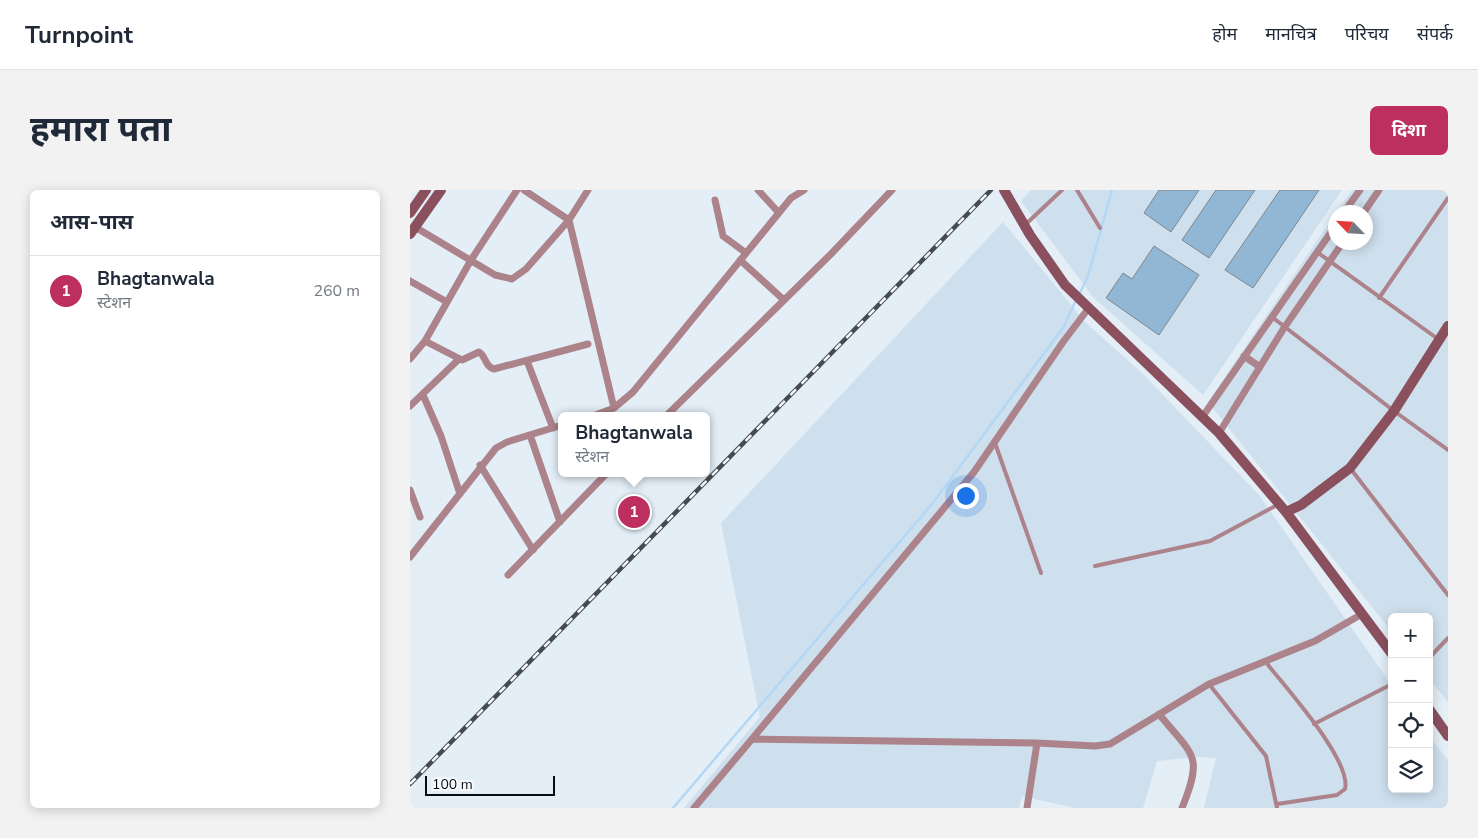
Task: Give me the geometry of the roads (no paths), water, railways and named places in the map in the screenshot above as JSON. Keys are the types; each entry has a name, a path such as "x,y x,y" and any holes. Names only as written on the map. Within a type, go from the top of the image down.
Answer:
{"street":[{"path":"441,190 413,230 495,274 512,279 526,269 569,220 588,190"},
{"path":"410,359 425,341 471,260 517,190"},
{"path":"524,190 569,220 614,408"},
{"path":"758,190 779,213"},
{"path":"604,412 614,408 633,392 791,198 804,190"},
{"path":"670,412 892,190"},
{"path":"1004,190 1024,226 1066,285 1086,307 1219,433 1286,512 1388,649"},
{"path":"1349,205 1360,190"},
{"path":"1369,205 1379,190"},
{"path":"410,213 423,191"},
{"path":"715,200 723,236 746,253"},
{"path":"1203,416 1328,236"},
{"path":"1219,433 1284,328 1338,250"},
{"path":"740,260 784,300"},
{"path":"410,281 447,302"},
{"path":"694,808 955,496 995,443 1086,307"},
{"path":"1286,512 1308,500 1350,468 1394,411 1448,326"},
{"path":"425,341 459,359 464,360 479,352 483,354 489,367 494,369 588,344"},
{"path":"1244,356 1260,367"},
{"path":"410,406 459,359"},
{"path":"527,361 553,428"},
{"path":"422,395 441,436 460,494"},
{"path":"410,557 460,494 480,465 496,448 558,426"},
{"path":"530,435 560,522"},
{"path":"480,465 533,550"},
{"path":"508,575 602,477"},
{"path":"410,490 420,517"},
{"path":"752,739 1037,743 1095,746 1110,744 1209,684 1315,641 1362,614"},
{"path":"1159,714 1190,752 1194,762 1195,774 1182,808"},
{"path":"1433,714 1448,736"},
{"path":"1027,808 1037,743"}],"lane":[{"path":"1024,226 1062,190"},
{"path":"1077,190 1100,228"},
{"path":"1379,298 1448,198"},
{"path":"1317,252 1329,263 1438,339"},
{"path":"1272,317 1284,328 1448,450"},
{"path":"995,443 1041,573"},
{"path":"1350,468 1448,595"},
{"path":"1095,566 1210,541 1279,504"},
{"path":"1433,654 1448,638"},
{"path":"1209,684 1266,756 1277,806 1336,795 1345,788 1346,776 1341,761 1265,661"},
{"path":"1314,724 1388,686"}],"waterway":[{"path":"1079,295 1088,276 1112,190"},
{"path":"673,808 932,504 1063,328 1076,300"}],"railway":[{"path":"410,784 991,190"}],"place":[{"name":"Bhagtanwala","path":"634,512"}]}
